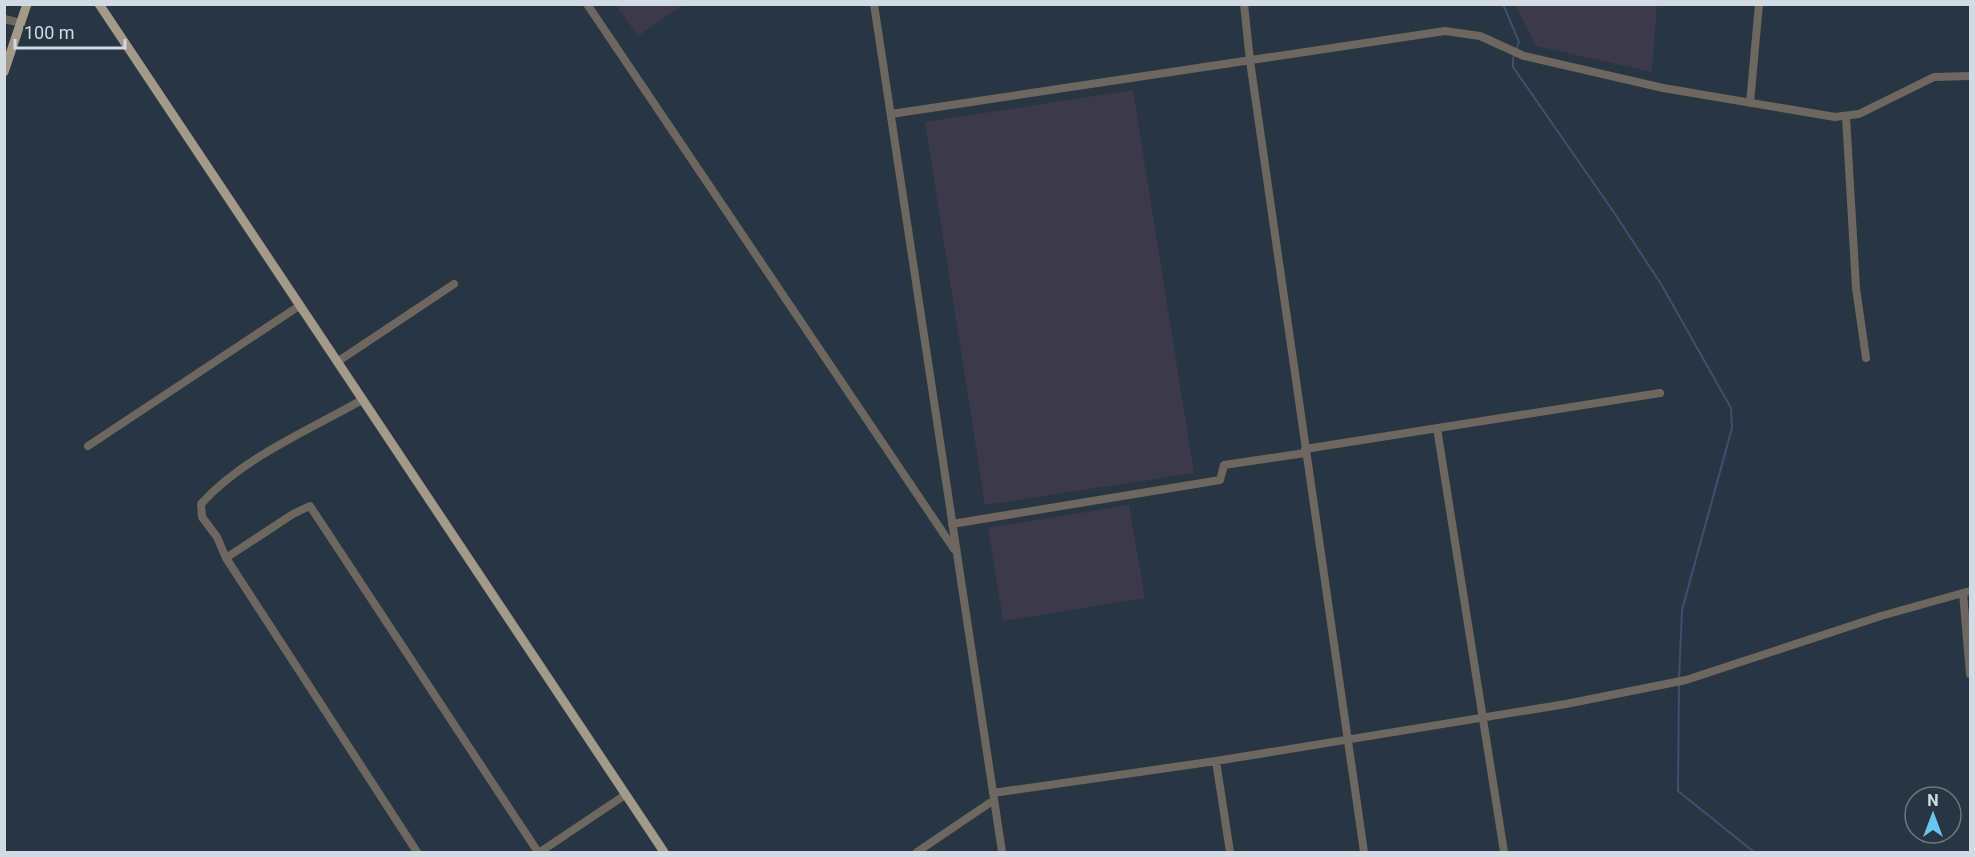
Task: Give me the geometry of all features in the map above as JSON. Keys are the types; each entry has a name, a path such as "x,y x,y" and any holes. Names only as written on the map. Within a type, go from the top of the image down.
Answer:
{"main road":[{"path":"4,72 27,4"},
{"path":"99,4 664,852"}],"street":[{"path":"587,4 957,553"},
{"path":"874,4 1002,852"},
{"path":"1244,4 1305,451 1364,852"},
{"path":"1750,103 1759,4"},
{"path":"4,19 21,23"},
{"path":"891,114 1445,31 1480,36 1524,56 1663,88 1835,117 1859,114 1934,77 1971,76"},
{"path":"1846,116 1856,288 1866,358"},
{"path":"337,362 454,284"},
{"path":"88,446 299,306"},
{"path":"952,524 1220,480 1224,465 1437,428 1660,393"},
{"path":"362,400 275,448 221,484 201,504 202,517 217,537 226,558 417,852"},
{"path":"1437,428 1504,852"},
{"path":"226,558 310,506 539,852 625,795"},
{"path":"917,852 994,796 1566,704 1686,680 1881,616 1967,592 1971,674"},
{"path":"1216,760 1230,852"}],"shaded area":[{"path":"616,5 683,5 638,36"},
{"path":"1515,5 1657,5 1652,72 1536,46"},
{"path":"1133,90 1194,473 985,505 925,122"},
{"path":"1129,505 1145,598 1003,621 988,528"}],"waterway":[{"path":"1503,4 1519,42 1513,59 1513,67 1661,284 1731,408 1732,428 1682,610 1679,679"},
{"path":"1679,685 1678,791 1754,852"}]}
